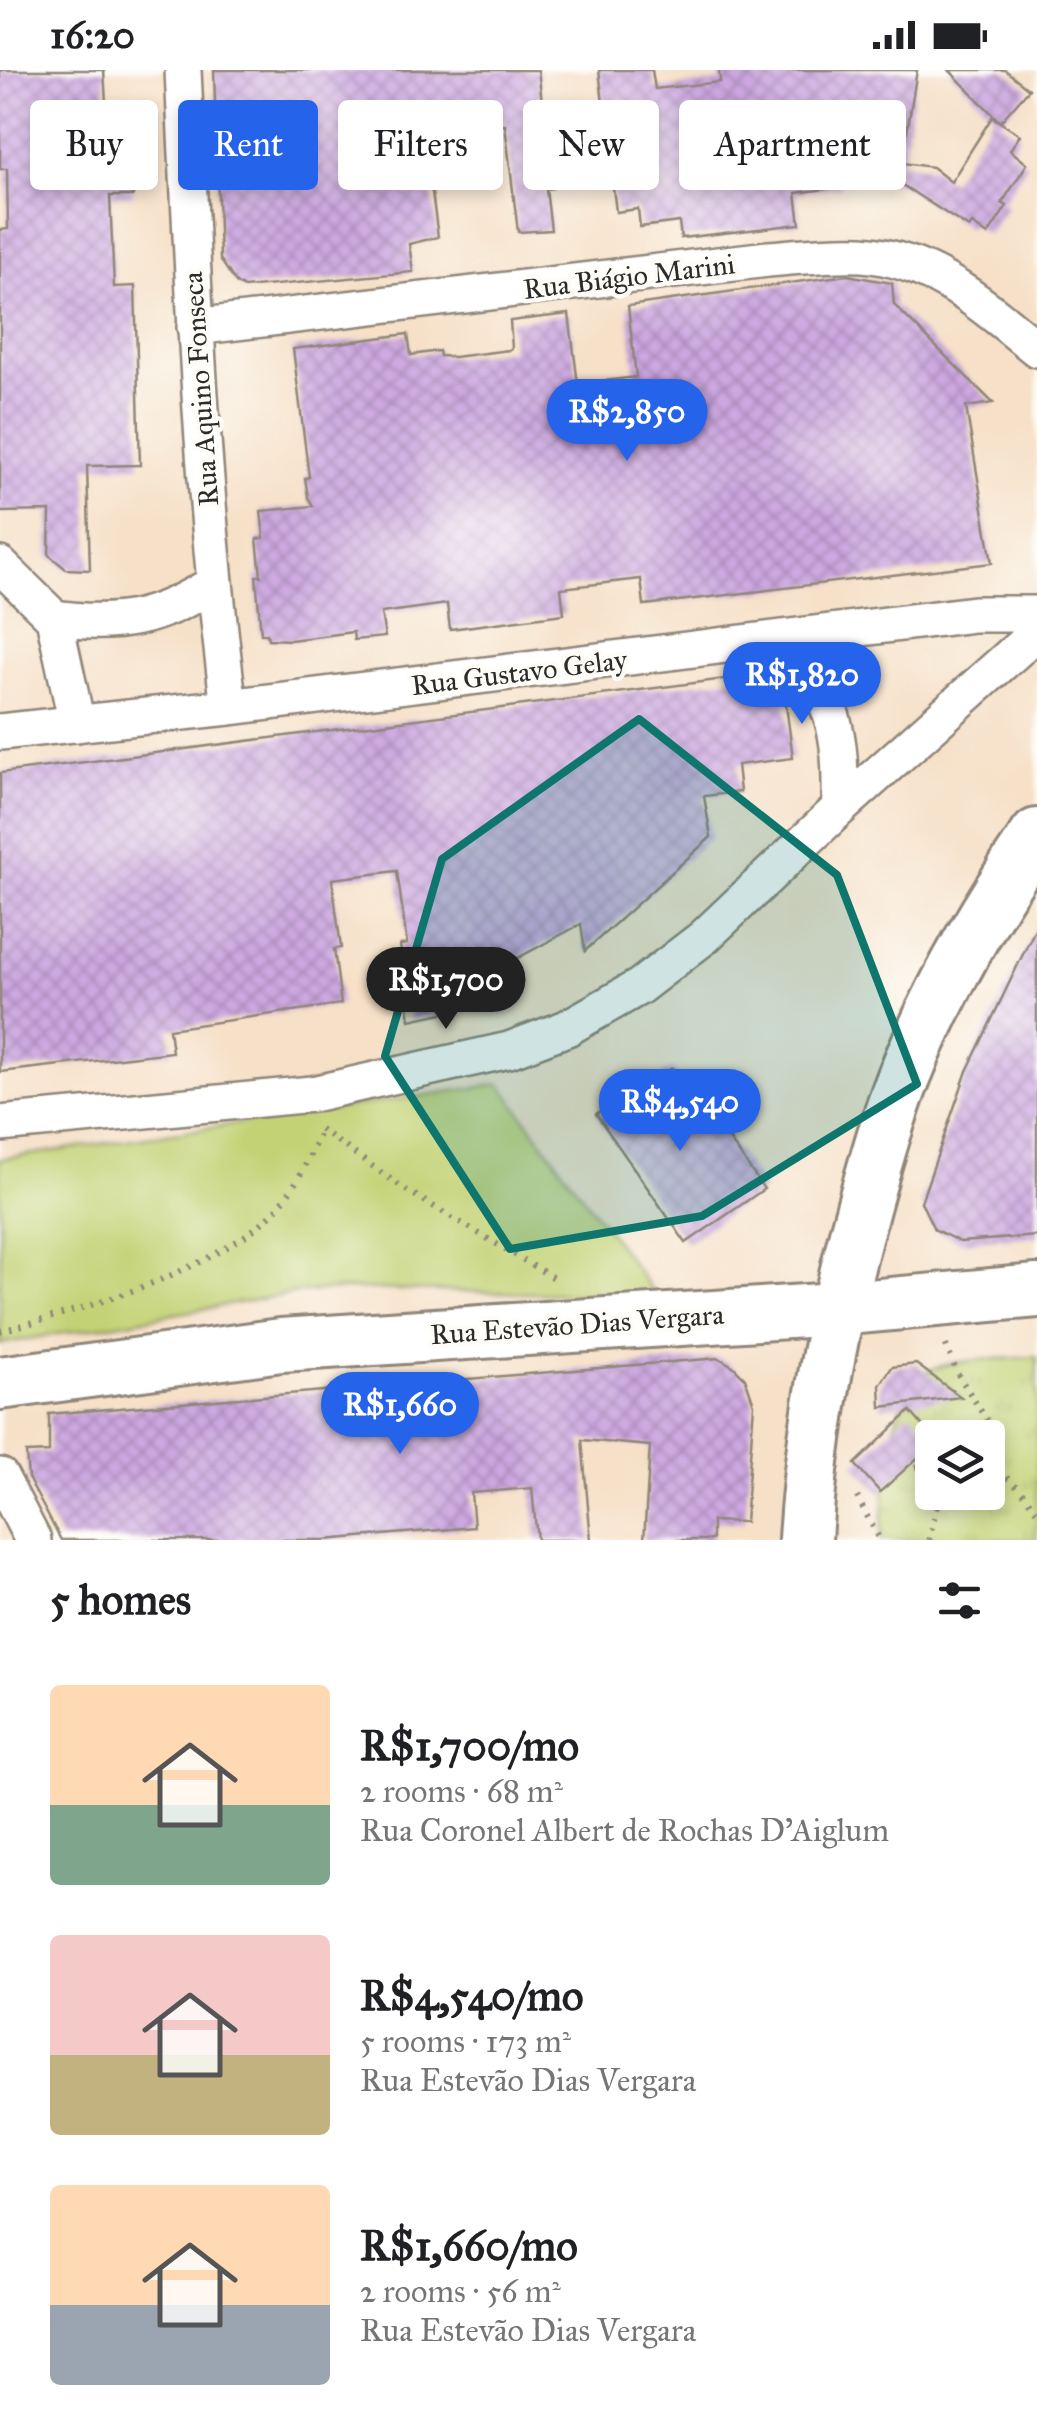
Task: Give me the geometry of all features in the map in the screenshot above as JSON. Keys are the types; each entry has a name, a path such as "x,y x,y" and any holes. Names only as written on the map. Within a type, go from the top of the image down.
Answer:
{"street":[{"name":"Rua Aquino Fonseca","path":"182,70 213,584 229,707"},
{"name":"Rua Biágio Marini","path":"195,327 768,259 863,254 916,266 967,292 1037,350"},
{"path":"0,565 54,618 77,724"},
{"path":"54,618 96,624 138,620 178,606 213,584"},
{"name":"Rua Gustavo Gelay","path":"0,732 974,614 1037,614"},
{"path":"0,1124 312,1094 508,1050 567,1028 638,987 704,937 840,808 1037,632"},
{"path":"783,639 812,674 832,714 841,752 840,808"},
{"path":"805,1540 808,1477 836,1309 880,1144 910,1060 973,938 1037,835"},
{"name":"Rua Estevão Dias Vergara","path":"0,1383 281,1345 836,1309 1037,1291"},
{"path":"0,1476 34,1540"}],"path":[{"path":"0,1331 61,1316 196,1264 238,1242 277,1208 302,1174 320,1132 312,1094"},
{"path":"320,1132 406,1190 571,1288 602,1322"},
{"path":"932,1301 957,1373 987,1420"},
{"path":"1005,1477 1037,1511"},
{"path":"855,1491 880,1540"},
{"path":"929,1540 936,1510"}],"highlighted area":[{"path":"639,719 837,875 917,1084 702,1216 510,1249 385,1056 442,859"}],"green space":[{"path":"500,1084 656,1296 354,1289 302,1292 0,1344 0,1159"},
{"path":"1037,1357 1037,1540 881,1540 890,1448 904,1400 914,1382 928,1371 982,1360"}],"building":[{"path":"0,70 104,70 106,100 30,100 30,190 133,190 133,196 110,196 114,287 135,286 140,465 87,466 90,570 66,569 49,555 50,511 0,512 0,230 8,229 7,169 0,169"},
{"path":"214,70 538,70 542,100 523,100 523,190 546,190 551,230 518,232 503,100 338,100 338,190 432,190 438,237 409,244 413,272 244,288 220,259 218,190 318,190 318,100 215,100"},
{"path":"599,70 652,70 655,89 720,82 719,70 917,70 906,138 906,100 679,100 679,190 818,190 796,193 800,224 681,238 679,222 640,227 638,209 616,212 613,190 659,190 659,100 603,100"},
{"path":"949,70 1005,70 1029,89 1000,122"},
{"path":"992,117 1020,135 1010,150 1027,164 1002,203 1007,206 988,235 972,224 969,228 906,188 906,164 932,167 951,182"},
{"path":"847,275 892,283 894,305 993,403 966,407 992,563 644,605 641,579 561,588 564,614 450,629 447,604 381,613 385,637 354,640 353,632 291,640 268,639 267,634 261,634 256,576 261,576 257,539 264,538 261,511 313,506 305,478 309,477 293,349 408,334 411,355 439,351 440,356 454,357 509,350 510,321 569,314 578,384 636,377 628,306"},
{"path":"748,676 776,691 786,705 793,758 737,765 740,792 704,796 711,837 585,951 581,924 477,980 480,1005 410,1020 400,945 407,944 397,871 332,879 341,948 334,949 341,1004 169,1029 172,1052 0,1072 0,773"},
{"path":"1037,925 1037,1236 960,1242 934,1229 921,1202 967,1071"},
{"path":"672,1068 698,1107 704,1103 764,1189 686,1243 596,1114 638,1084 641,1089"},
{"path":"719,1358 745,1378 754,1404 745,1522 712,1521 712,1540 644,1540 650,1446 582,1440 591,1540 537,1540 532,1488 471,1493 474,1527 324,1540 61,1540 28,1478 26,1453 49,1452 49,1414"},
{"path":"916,1364 961,1397 881,1407 880,1385 892,1367"},
{"path":"910,1411 918,1420 915,1460 880,1492 855,1464"}]}
